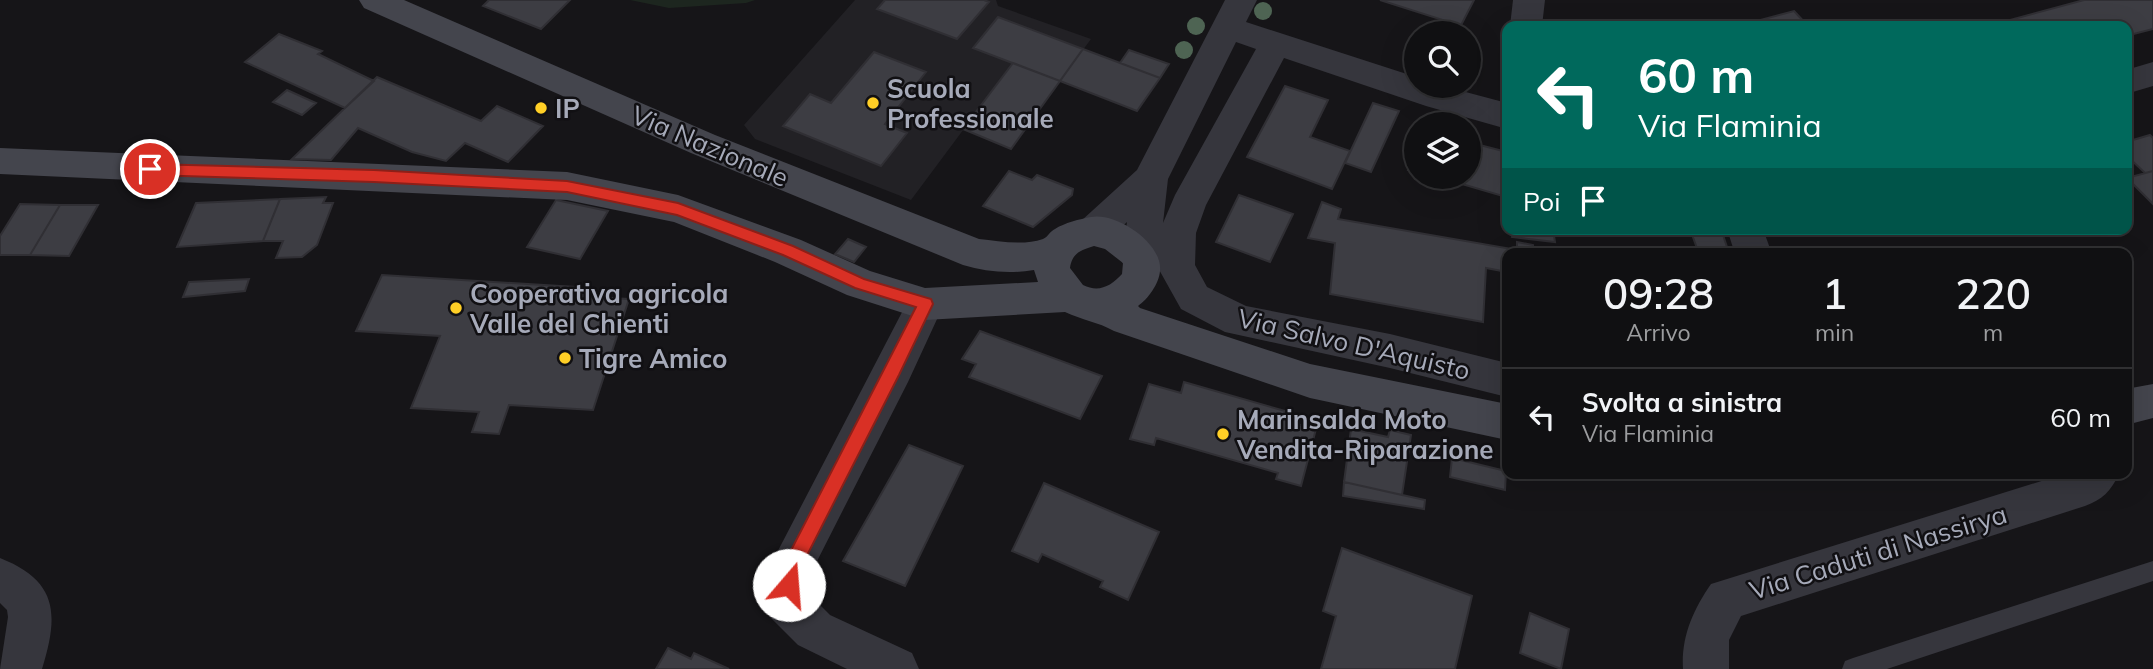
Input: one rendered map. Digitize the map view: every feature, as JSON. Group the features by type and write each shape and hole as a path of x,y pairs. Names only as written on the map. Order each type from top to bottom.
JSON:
{"main road":[{"name":"Via Nazionale","path":"375,0 703,144 976,254 1016,258 1068,279"},
{"path":"0,161 567,186 678,209 788,251 860,284 925,304 974,301 1068,279 1125,296 1140,271"},
{"path":"1068,279 1070,237 1094,231 1125,239 1135,250 1140,271 1153,295 1227,352"},
{"path":"1068,279 1128,320 1310,381 1502,421"},
{"path":"2132,406 2153,401"}],"street":[{"path":"1527,21 1529,0"},
{"path":"1140,271 1150,179 1235,14 1276,45 1502,115"},
{"name":"Via Salvo D'Aquisto","path":"1276,45 1256,76 1188,205 1178,233 1176,266 1194,298 1239,321 1390,351 1502,379"},
{"path":"2132,80 2153,74"},
{"path":"1094,231 1150,179"},
{"path":"896,669 814,629 786,602 791,568 894,370 925,304"},
{"name":"Via Caduti di Nassirya","path":"1706,669 1704,654 1709,624 1727,599 2085,487 2093,479"},
{"path":"0,579 11,583 25,596 31,614 30,637 19,669"}],"lane":[{"path":"1853,669 2153,571"}],"shaded area":[{"path":"630,0 755,0 746,3 669,8"},
{"name":"Scuola Professionale","path":"855,0 996,0 998,6 1091,39 1060,81 1013,63 911,200 755,139 744,125"}],"building":[{"path":"489,0 570,0 541,29 483,6"},
{"path":"885,0 989,2 957,39 877,9"},
{"path":"1380,0 1474,0 1463,21 1443,20"},
{"path":"2084,0 2153,0 2153,29 2132,34 2132,21 2006,21"},
{"path":"1794,11 1803,21 1757,21"},
{"path":"998,17 1083,49 1060,81 973,48"},
{"path":"279,34 322,51 318,54 374,81 345,108 245,62"},
{"path":"1083,49 1160,78 1137,111 1060,81"},
{"path":"1129,50 1169,64 1160,78 1120,63"},
{"path":"874,52 926,72 885,124 907,133 881,166 783,126 810,94 831,103"},
{"path":"1013,63 1060,81 1011,149 963,129"},
{"path":"377,77 481,121 497,106 543,126 508,162 465,143 446,161 412,152 358,128 331,160 292,159"},
{"path":"1285,86 1328,100 1310,137 1350,151 1332,189 1247,157"},
{"path":"287,90 316,103 302,115 273,102"},
{"path":"1373,103 1399,111 1371,172 1345,163"},
{"path":"2150,135 2153,138 2153,171 2145,173 2132,161 2132,140"},
{"path":"1481,145 1502,151 1502,196 1479,189 1481,189"},
{"path":"1009,171 1032,180 1037,175 1073,189 1072,195 1033,227 983,206"},
{"path":"2153,171 2153,204 2132,183 2132,177"},
{"path":"1239,195 1293,214 1270,262 1216,242"},
{"path":"326,197 323,203 333,203 317,245 302,257 276,258 283,241 263,241 280,199"},
{"path":"280,199 263,241 177,247 196,203"},
{"path":"556,200 608,211 580,259 527,247"},
{"path":"1322,202 1341,209 1338,219 1506,248 1502,248 1502,271 1486,268 1483,322 1330,294 1335,243 1308,238"},
{"path":"20,204 60,205 30,255 0,255 0,236"},
{"path":"60,205 98,205 69,256 30,255"},
{"path":"1554,235 1555,242 1512,237"},
{"path":"1692,235 1723,235 1727,248 1697,248"},
{"path":"848,239 866,247 854,262 835,254"},
{"path":"1517,242 1533,245 1533,248 1517,248"},
{"path":"382,275 575,287 574,289 592,290 590,297 629,299 593,410 509,405 499,434 472,432 479,412 411,408 440,336 356,331"},
{"path":"249,279 245,291 183,297 189,282"},
{"path":"980,331 1102,376 1080,419 969,377 976,364 962,359"},
{"name":"Marinsalda Moto Vendita-Riparazione","path":"1184,382 1292,413 1289,422 1316,429 1301,486 1276,479 1278,473 1156,438 1154,445 1130,439 1149,384 1181,393"},
{"path":"1351,429 1388,437 1390,430 1411,435 1402,495 1344,482"},
{"path":"909,445 963,466 905,586 843,561"},
{"path":"1452,458 1502,470 1502,479 1506,479 1505,490 1450,477"},
{"path":"1344,482 1425,500 1424,509 1343,496"},
{"path":"1044,483 1159,532 1128,600 1100,587 1103,581 1042,554 1038,562 1012,551"},
{"path":"1342,548 1472,596 1455,669 1321,669 1336,616 1323,611"},
{"path":"1530,613 1569,629 1561,669 1520,653"},
{"path":"668,648 691,659 694,653 729,669 656,669"}],"place":[{"name":"Scuola Professionale","path":"873,103"},
{"name":"IP","path":"541,108"},
{"name":"Cooperativa agricola Valle del Chienti","path":"456,308"},
{"name":"Tigre Amico","path":"565,358"},
{"name":"Marinsalda Moto Vendita-Riparazione","path":"1223,434"}],"route":[{"path":"150,169 374,176 567,186 678,209 788,251 860,284 925,304 894,370 791,568 789,585"}]}
